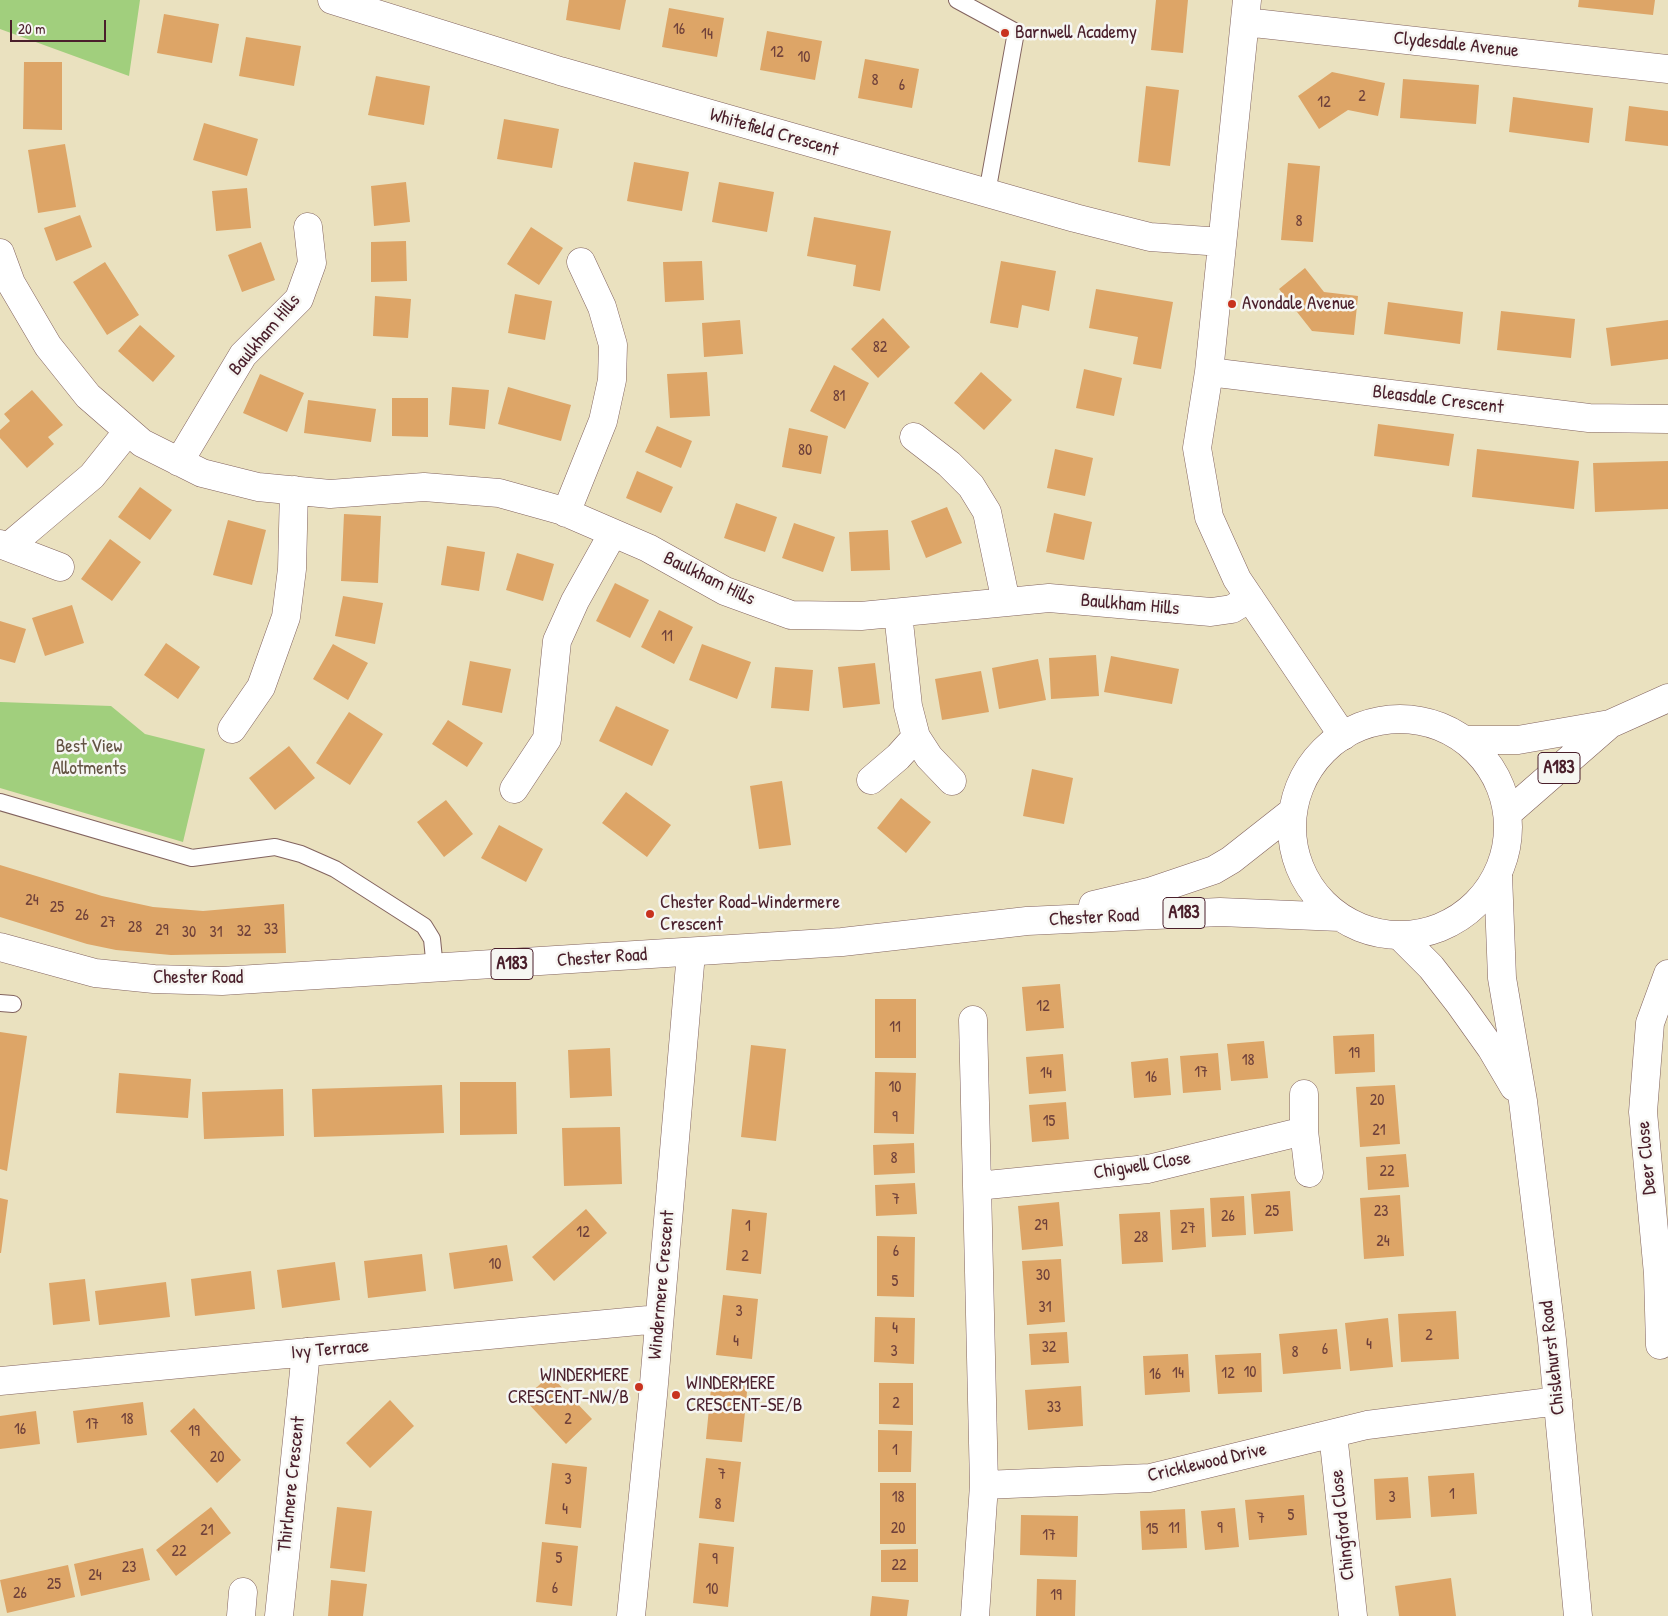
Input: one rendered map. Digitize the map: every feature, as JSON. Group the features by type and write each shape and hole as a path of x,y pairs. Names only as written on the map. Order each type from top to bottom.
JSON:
{"street":[{"name":"Whitefield Crescent","path":"332,0 560,72 987,193 1150,237 1222,242"},
{"name":"Clydesdale Avenue","path":"1246,11 1668,69"},
{"path":"1246,11 1208,372 1197,448 1209,517 1237,579 1343,736"},
{"name":"Baulkham Hills","path":"179,462 243,355 299,299 312,263 308,227"},
{"name":"Baulkham Hills","path":"0,253 10,283 48,346 88,396 142,443 179,462 211,475 258,487 330,494 424,487 499,493 566,512 648,548 725,591 791,615 861,616 1049,598 1211,612 1232,609 1250,598"},
{"path":"566,512 603,421 612,380 613,345 602,307 581,262"},
{"name":"Bleasdale Crescent","path":"1208,372 1589,418 1668,420"},
{"path":"4,546 92,476 128,431"},
{"path":"914,437 949,464 971,486 987,512 1006,602"},
{"path":"232,729 261,687 286,617 292,568 294,490"},
{"path":"514,789 547,739 557,640 575,601 613,533"},
{"path":"4,546 60,566"},
{"path":"898,612 908,706 916,736 929,758 952,781"},
{"name":"A183","path":"1466,740 1518,740 1610,724 1668,698"},
{"path":"1391,718 1426,720 1466,740 1495,774 1508,813 1506,851 1498,875 1481,900 1461,917 1426,932 1400,936 1363,929 1340,917 1313,892 1300,871 1291,834 1292,812 1303,776 1315,758 1343,736 1363,725 1391,718"},
{"name":"A183","path":"1508,813 1610,724"},
{"path":"871,780 898,757 916,736"},
{"name":"Chester Road","path":"1027,921 1152,891 1214,870 1231,860 1292,812"},
{"name":"Chislehurst Road","path":"1498,875 1502,978 1523,1101 1558,1401 1578,1616"},
{"name":"Chester Road","path":"0,948 95,973 154,979 222,980 435,969 842,942 1027,921 1220,912 1340,917"},
{"path":"1400,936 1431,967 1459,1003 1491,1048 1523,1101"},
{"name":"Windermere Crescent","path":"631,1616 691,953"},
{"name":"Deer Close","path":"1660,1346 1663,1274 1643,1112 1650,1023 1668,974"},
{"path":"973,1020 984,1484 975,1616"},
{"path":"1304,1094 1304,1131 1310,1173"},
{"name":"Chigwell Close","path":"977,1186 1148,1169 1304,1131"},
{"name":"Ivy Terrace","path":"0,1381 659,1319"},
{"name":"Thirlmere Crescent","path":"279,1616 306,1352"},
{"name":"Cricklewood Drive","path":"984,1484 1150,1478 1367,1425 1558,1401"},
{"name":"Chingford Close","path":"1333,1434 1353,1616"}],"lane":[{"path":"958,0 1016,32 987,193"},
{"path":"0,802 192,858 275,847 301,854 335,869 424,926 432,939 435,969"}],"green space":[{"path":"0,0 140,0 129,76 0,29"},
{"name":"Best View Allotments","path":"0,702 111,706 145,734 205,749 183,842 0,788"}],"building":[{"path":"569,0 626,0 620,30 566,20"},
{"path":"1156,0 1188,0 1183,53 1151,50"},
{"path":"1579,0 1655,0 1653,15 1578,7"},
{"path":"669,8 724,18 717,57 662,47"},
{"path":"164,14 219,24 212,63 157,53"},
{"path":"767,31 822,41 815,80 760,70"},
{"path":"246,37 301,46 294,86 239,76"},
{"path":"865,59 919,69 912,108 858,98"},
{"path":"24,62 62,62 62,130 23,129"},
{"path":"1332,72 1385,83 1378,116 1348,110 1319,129 1298,96"},
{"path":"376,76 430,86 424,125 368,115"},
{"path":"1403,79 1479,85 1476,124 1400,118"},
{"path":"1146,86 1179,90 1170,166 1138,162"},
{"path":"1513,97 1593,108 1589,143 1509,132"},
{"path":"1629,106 1668,111 1668,146 1625,141"},
{"path":"504,119 559,129 552,168 497,159"},
{"path":"204,123 258,139 247,176 193,160"},
{"path":"65,144 76,207 38,213 28,150"},
{"path":"634,162 689,172 682,211 627,201"},
{"path":"1288,163 1320,166 1313,242 1281,240"},
{"path":"406,182 410,222 374,226 371,186"},
{"path":"719,182 774,192 767,232 712,222"},
{"path":"247,188 251,228 216,231 212,191"},
{"path":"80,215 92,247 56,261 44,228"},
{"path":"814,217 891,231 880,291 853,286 856,265 807,256"},
{"path":"531,227 563,248 539,285 507,264"},
{"path":"406,241 407,281 371,282 371,242"},
{"path":"261,242 275,280 242,292 228,255"},
{"path":"702,261 704,300 665,302 663,262"},
{"path":"1001,261 1056,271 1049,311 1022,305 1018,328 990,323"},
{"path":"105,262 139,315 107,335 73,282"},
{"path":"1305,268 1324,292 1358,296 1354,335 1312,331 1279,289"},
{"path":"1096,289 1173,302 1161,369 1133,364 1138,337 1089,328"},
{"path":"515,294 552,301 545,340 508,333"},
{"path":"375,296 411,299 408,338 373,336"},
{"path":"1388,302 1463,312 1460,344 1384,334"},
{"path":"1501,311 1575,319 1571,358 1497,350"},
{"path":"883,318 910,347 878,378 851,349"},
{"path":"740,320 743,354 704,357 702,323"},
{"path":"1668,320 1668,359 1611,366 1606,328"},
{"path":"140,325 175,356 153,382 118,351"},
{"path":"834,365 869,383 845,429 810,411"},
{"path":"1084,369 1122,378 1114,416 1076,408"},
{"path":"707,372 710,416 670,418 667,374"},
{"path":"981,372 1012,400 984,430 954,403"},
{"path":"260,374 304,393 287,432 243,413"},
{"path":"452,387 489,390 485,429 449,425"},
{"path":"508,387 571,405 561,441 498,424"},
{"path":"32,390 63,425 48,437 54,444 27,468 0,438 0,430 10,421 4,414"},
{"path":"392,398 428,398 428,437 392,436"},
{"path":"308,400 376,409 371,442 304,433"},
{"path":"1378,424 1454,434 1449,466 1374,456"},
{"path":"657,426 692,441 681,468 645,452"},
{"path":"789,428 828,436 821,474 782,467"},
{"path":"1055,449 1093,458 1085,496 1047,488"},
{"path":"1477,449 1579,461 1574,509 1472,497"},
{"path":"1668,461 1668,509 1595,512 1593,463"},
{"path":"637,471 673,487 661,513 626,498"},
{"path":"140,487 172,510 150,540 118,517"},
{"path":"736,503 777,517 765,552 724,538"},
{"path":"947,507 962,543 926,558 911,521"},
{"path":"1054,513 1092,522 1084,560 1046,552"},
{"path":"344,514 381,516 378,583 341,581"},
{"path":"228,520 266,530 252,585 213,575"},
{"path":"794,523 835,537 823,572 782,558"},
{"path":"888,530 890,570 851,571 849,532"},
{"path":"110,539 141,562 112,601 81,579"},
{"path":"447,546 485,552 479,591 441,585"},
{"path":"517,553 554,564 543,601 506,590"},
{"path":"615,583 649,600 630,638 596,621"},
{"path":"343,596 383,603 375,644 335,636"},
{"path":"72,605 84,643 45,656 32,618"},
{"path":"659,610 693,627 674,664 641,647"},
{"path":"0,621 26,629 15,663 0,659"},
{"path":"166,643 200,667 178,699 144,675"},
{"path":"333,644 368,663 348,700 313,679"},
{"path":"702,644 751,662 737,699 689,680"},
{"path":"1096,655 1099,696 1051,699 1049,658"},
{"path":"1111,656 1179,669 1172,704 1104,692"},
{"path":"1038,659 1046,700 999,709 992,668"},
{"path":"470,661 511,669 502,713 462,705"},
{"path":"875,663 880,704 843,708 838,667"},
{"path":"775,667 813,670 809,711 771,708"},
{"path":"981,671 989,712 942,720 935,679"},
{"path":"616,706 669,730 652,766 599,741"},
{"path":"349,712 383,734 350,785 316,763"},
{"path":"448,720 483,743 467,767 432,744"},
{"path":"289,746 315,778 275,810 249,778"},
{"path":"1032,769 1073,778 1064,824 1023,816"},
{"path":"782,781 791,845 759,849 750,786"},
{"path":"626,792 671,825 647,857 602,823"},
{"path":"901,798 931,822 906,853 877,828"},
{"path":"446,800 473,834 444,857 417,822"},
{"path":"499,825 543,849 526,882 481,858"},
{"path":"0,865 102,896 153,907 203,911 284,904 286,953 171,955 116,950 87,944 0,917"},
{"path":"1060,984 1064,1028 1026,1031 1022,987"},
{"path":"875,999 916,999 916,1058 875,1058"},
{"path":"0,1032 27,1036 7,1171 0,1169"},
{"path":"1374,1034 1375,1072 1335,1074 1333,1036"},
{"path":"1264,1041 1268,1078 1231,1081 1227,1044"},
{"path":"751,1045 786,1049 776,1141 741,1137"},
{"path":"610,1048 612,1096 570,1098 568,1050"},
{"path":"1218,1053 1221,1090 1183,1093 1180,1056"},
{"path":"1063,1054 1066,1091 1029,1094 1026,1057"},
{"path":"1168,1058 1171,1095 1134,1098 1131,1062"},
{"path":"875,1072 916,1073 914,1134 874,1133"},
{"path":"119,1073 191,1079 188,1118 116,1113"},
{"path":"460,1082 516,1082 517,1134 460,1135"},
{"path":"442,1085 444,1133 314,1137 312,1089"},
{"path":"1395,1085 1400,1144 1360,1147 1356,1087"},
{"path":"283,1089 284,1136 204,1139 202,1092"},
{"path":"1066,1102 1069,1139 1032,1142 1029,1105"},
{"path":"620,1127 622,1184 564,1186 562,1128"},
{"path":"914,1143 915,1173 874,1175 873,1145"},
{"path":"1406,1154 1409,1187 1368,1190 1366,1157"},
{"path":"915,1183 917,1214 876,1216 875,1185"},
{"path":"1290,1191 1293,1231 1254,1234 1251,1194"},
{"path":"1400,1195 1404,1256 1364,1259 1360,1198"},
{"path":"1244,1196 1246,1235 1212,1237 1210,1198"},
{"path":"0,1198 8,1200 1,1253 0,1253"},
{"path":"1059,1202 1063,1246 1022,1250 1018,1206"},
{"path":"1204,1208 1206,1247 1172,1250 1170,1210"},
{"path":"586,1209 607,1233 554,1281 532,1257"},
{"path":"732,1209 767,1213 761,1274 726,1270"},
{"path":"1160,1212 1163,1262 1122,1264 1119,1214"},
{"path":"877,1236 915,1237 914,1297 877,1296"},
{"path":"507,1245 513,1281 454,1289 449,1253"},
{"path":"422,1254 426,1291 368,1298 364,1261"},
{"path":"1061,1259 1065,1322 1027,1325 1022,1261"},
{"path":"335,1262 340,1300 282,1308 277,1270"},
{"path":"251,1271 255,1309 195,1316 191,1279"},
{"path":"85,1279 90,1321 53,1325 49,1283"},
{"path":"166,1282 170,1317 99,1325 95,1291"},
{"path":"723,1295 758,1299 752,1359 716,1355"},
{"path":"1456,1311 1459,1359 1401,1362 1398,1314"},
{"path":"875,1317 915,1318 914,1364 874,1362"},
{"path":"1388,1318 1393,1367 1350,1371 1345,1323"},
{"path":"1337,1329 1341,1369 1283,1374 1279,1334"},
{"path":"1067,1332 1069,1363 1031,1365 1029,1334"},
{"path":"1261,1353 1262,1392 1218,1394 1215,1355"},
{"path":"1188,1354 1190,1392 1145,1395 1143,1356"},
{"path":"550,1375 592,1419 566,1444 524,1399"},
{"path":"712,1378 748,1382 742,1442 706,1439"},
{"path":"879,1383 913,1383 913,1425 879,1424"},
{"path":"1081,1386 1083,1426 1028,1430 1025,1390"},
{"path":"390,1400 414,1426 370,1468 346,1443"},
{"path":"143,1402 147,1435 77,1443 73,1411"},
{"path":"194,1408 241,1460 217,1483 170,1431"},
{"path":"36,1411 40,1444 0,1449 0,1416"},
{"path":"878,1430 912,1431 911,1472 878,1472"},
{"path":"706,1458 741,1462 734,1522 699,1518"},
{"path":"552,1463 587,1467 581,1528 545,1524"},
{"path":"1474,1473 1477,1514 1431,1517 1428,1476"},
{"path":"1408,1477 1411,1518 1376,1520 1374,1479"},
{"path":"880,1483 916,1483 916,1544 880,1544"},
{"path":"1304,1495 1307,1535 1249,1540 1245,1500"},
{"path":"211,1507 231,1533 176,1576 156,1550"},
{"path":"337,1507 372,1511 365,1572 330,1568"},
{"path":"1235,1508 1239,1547 1205,1550 1201,1511"},
{"path":"1185,1509 1187,1548 1142,1550 1140,1511"},
{"path":"1021,1515 1078,1516 1077,1557 1020,1555"},
{"path":"542,1542 578,1546 572,1606 536,1602"},
{"path":"699,1543 734,1547 728,1607 693,1603"},
{"path":"143,1548 150,1580 81,1596 74,1564"},
{"path":"918,1549 918,1582 881,1582 881,1550"},
{"path":"68,1565 75,1597 7,1613 0,1580"},
{"path":"1451,1578 1456,1616 1399,1616 1395,1586"},
{"path":"1037,1579 1076,1580 1075,1616 1036,1616"},
{"path":"331,1580 367,1584 363,1616 328,1616"},
{"path":"872,1596 909,1600 907,1616 870,1616"}],"place":[{"name":"Barnwell Academy","path":"1005,33"},
{"name":"Avondale Avenue","path":"1232,304"},
{"name":"Chester Road-Windermere Crescent","path":"650,914"},
{"name":"WINDERMERE CRESCENT-NW/B","path":"639,1387"},
{"name":"WINDERMERE CRESCENT-SE/B","path":"676,1395"}]}
